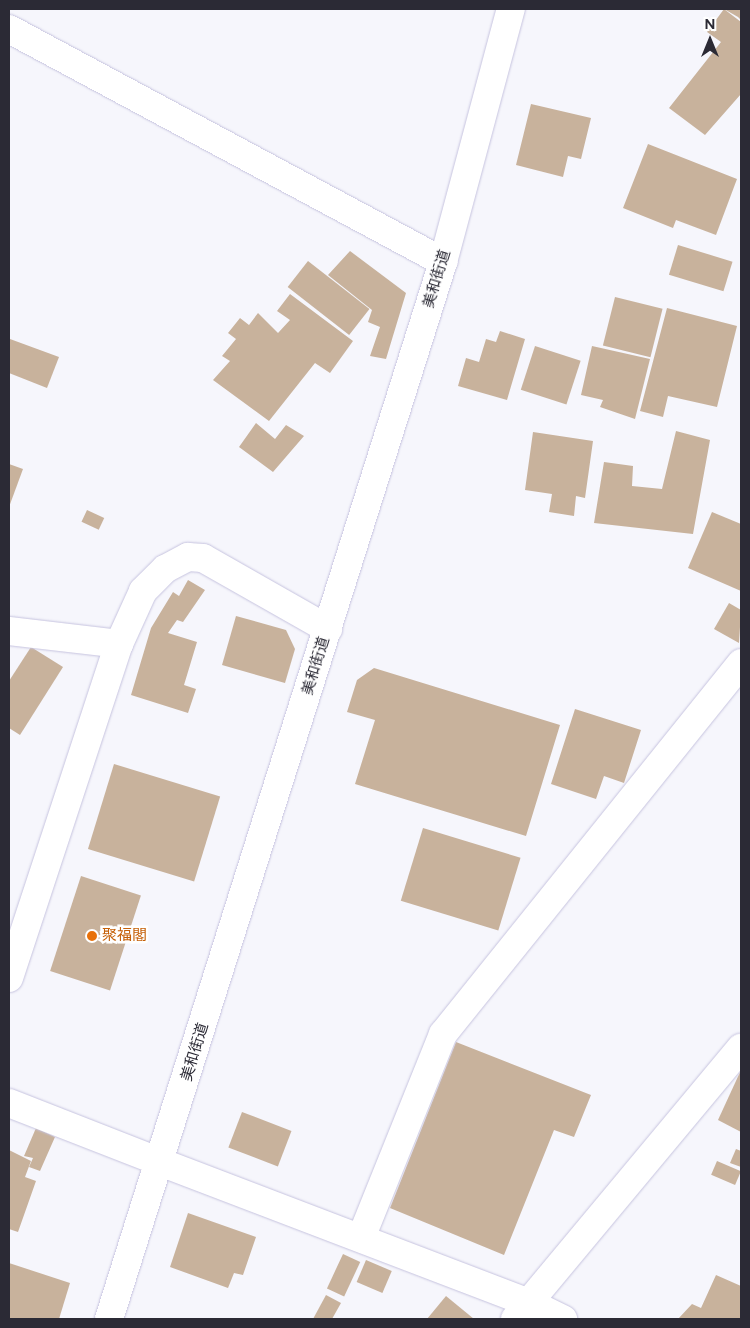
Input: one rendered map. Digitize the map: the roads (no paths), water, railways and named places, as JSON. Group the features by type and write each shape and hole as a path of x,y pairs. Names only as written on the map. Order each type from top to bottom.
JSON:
{"street":[{"name":"美和街道","path":"109,1319 443,262 511,9"},
{"path":"9,30 443,262"},
{"path":"9,978 119,644 143,591 165,569 188,557 203,558 328,629"},
{"path":"9,631 119,644"},
{"path":"361,1238 443,1034 741,662"},
{"path":"523,1311 741,1048"},
{"path":"9,1103 361,1238 523,1311 563,1319"}],"place":[{"name":"聚福閣","path":"92,936"}]}
